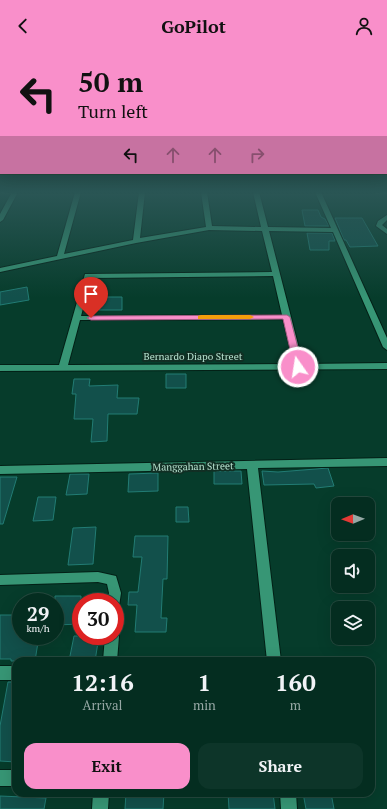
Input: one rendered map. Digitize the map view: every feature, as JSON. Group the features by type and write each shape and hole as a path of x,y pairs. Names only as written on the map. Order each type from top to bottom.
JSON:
{"street":[{"path":"60,257 68,227"},
{"path":"136,241 138,227"},
{"path":"0,270 136,241 209,228 335,230 387,347"},
{"path":"265,229 298,367"},
{"path":"63,368 88,276 276,274"},
{"path":"76,318 287,317"},
{"name":"Bernardo Diapo Street","path":"0,368 387,366"},
{"name":"Manggahan Street","path":"0,470 387,462"},
{"path":"252,464 274,657"},
{"path":"0,580 98,577 112,580 115,593"},
{"path":"110,657 111,645"},
{"path":"0,673 12,673"},
{"path":"0,778 12,778"},
{"path":"100,809 101,797"},
{"path":"288,797 289,809"}],"building":[{"path":"339,227 367,227 378,246 350,247 346,240 344,240"},
{"path":"307,233 332,233 335,241 329,241 329,250 310,250"},
{"path":"27,287 29,300 0,305 0,292"},
{"path":"105,297 122,297 122,310 99,310"},
{"path":"166,374 186,374 186,388 166,388"},
{"path":"74,379 90,379 89,386 118,385 117,398 139,398 137,414 108,414 107,441 91,442 93,419 74,419 76,394 72,394"},
{"path":"328,468 334,486 316,488 314,484 264,485 262,471 278,472"},
{"path":"214,471 241,471 242,484 214,484"},
{"path":"158,473 158,491 128,492 129,474"},
{"path":"70,474 89,474 87,494 66,495"},
{"path":"0,477 17,477 3,524 0,524"},
{"path":"38,497 56,497 53,520 33,521"},
{"path":"176,507 188,507 189,522 176,522"},
{"path":"96,527 93,564 68,565 73,528"},
{"path":"135,536 168,536 167,579 163,579 161,618 167,618 166,632 135,632 137,605 128,605 129,592 138,592 142,557 133,557"},
{"path":"64,596 72,596 72,624 64,625"},
{"path":"0,615 12,615 12,645 38,645 36,657 12,657 12,661 11,659 0,659"},
{"path":"72,645 98,645 96,657 70,657"},
{"path":"8,682 12,682 12,762 0,761 0,726"},
{"path":"0,796 46,798 44,809 0,809"},
{"path":"126,797 164,797 163,809 125,809"},
{"path":"228,797 274,797 275,809 229,809"},
{"path":"304,797 332,797 334,809 306,809"}],"slow traffic":[{"path":"201,317 250,317"}],"route":[{"path":"91,318 287,317 298,367"}]}
